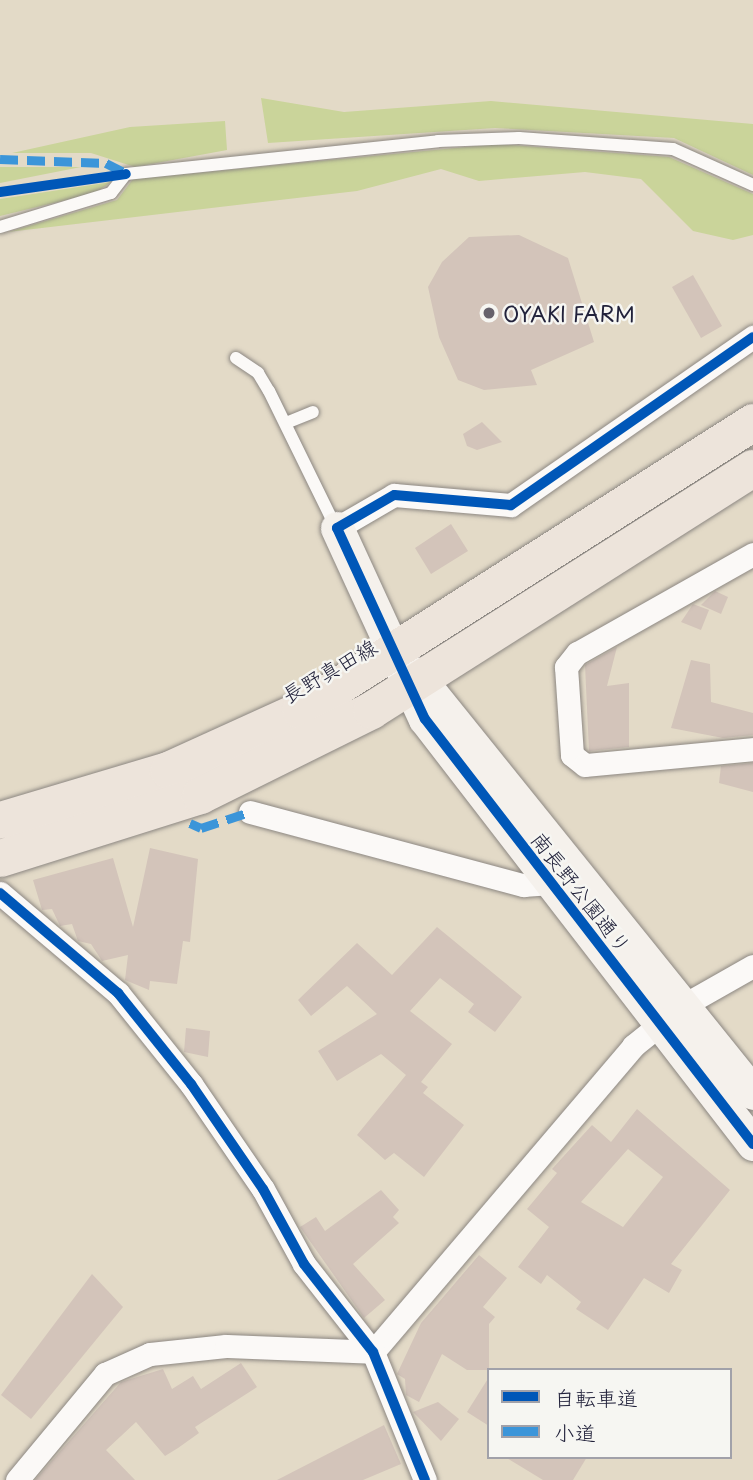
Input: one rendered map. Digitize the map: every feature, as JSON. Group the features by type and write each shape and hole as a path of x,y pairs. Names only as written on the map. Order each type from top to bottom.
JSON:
{"main road":[{"name":"長野真田線","path":"0,820 168,771 300,710 395,654 753,422"},
{"path":"0,858 200,795 414,684 753,468"}],"street":[{"path":"395,654 337,528 394,495 512,505 753,337"},
{"path":"753,554 578,653 566,667 572,755 585,765 753,749"},
{"name":"南長野公園通り","path":"395,654 551,883 671,1014 753,1093"},
{"name":"南長野公園通り","path":"414,684 671,1014 753,1144"},
{"path":"250,812 523,885 551,883"},
{"path":"0,893 117,993 191,1084 263,1189 304,1264 373,1352 425,1480"},
{"path":"373,1352 671,1014 753,966"},
{"path":"17,1480 105,1374 150,1354 226,1346 373,1352"}],"lane":[{"path":"0,227 111,193 126,173 438,141 519,138 673,149 753,185"},
{"path":"236,358 258,373 286,423 337,528"},
{"path":"286,423 313,412"}],"green space":[{"path":"261,98 344,112 491,101 753,124 753,175 674,138 495,128 268,143"},
{"path":"225,121 227,150 135,167 91,153 12,153 130,127"},
{"path":"497,144 669,157 753,194 753,235 733,240 693,231 641,179 585,172 479,181 441,169 357,191 8,232 117,200 133,179"},
{"path":"0,167 81,167 0,183"},
{"path":"111,182 95,193 0,216 0,199"}],"building":[{"path":"519,235 568,258 594,342 531,370 537,385 484,390 458,380 439,337 428,287 442,262 469,237"},
{"path":"693,275 722,326 701,338 672,287"},
{"path":"482,422 502,442 477,450 467,446 463,434"},
{"path":"451,524 468,551 431,574 415,548"},
{"path":"715,591 728,597 721,614 701,605"},
{"path":"693,604 709,610 701,630 681,622"},
{"path":"617,647 607,686 629,683 629,747 589,751 585,665"},
{"path":"691,660 710,664 711,702 753,713 753,735 723,738 671,728"},
{"path":"753,763 753,792 719,783 721,766"},
{"path":"150,848 198,859 190,942 183,941 177,984 150,981 149,990 125,980 128,955 102,961 91,944 78,941 72,924 60,926 52,909 42,910 33,880 113,858 133,927"},
{"path":"437,927 522,997 495,1032 468,1012 474,1004 440,978 410,1011 452,1044 421,1082 428,1087 423,1093 464,1125 424,1177 394,1153 385,1160 357,1135 406,1075 381,1054 337,1081 318,1051 377,1014 347,986 311,1016 298,1000 357,943 392,975"},
{"path":"186,1028 210,1031 208,1057 184,1052"},
{"path":"637,1109 730,1190 671,1264 682,1270 669,1293 644,1278 608,1330 576,1309 581,1302 547,1275 541,1284 518,1267 549,1227 527,1209 557,1173 552,1169 592,1125 611,1142","holes":["628,1149 663,1177 623,1227 581,1202"]},
{"path":"381,1190 399,1210 393,1217 399,1223 353,1264 385,1300 364,1318 300,1227 316,1217 325,1231"},
{"path":"479,1255 507,1278 483,1307 495,1317 489,1324 489,1368 467,1370 442,1354 419,1402 406,1395 405,1379 397,1374 421,1323"},
{"path":"92,1274 123,1307 31,1419 1,1395"},
{"path":"241,1363 257,1387 195,1427 199,1433 178,1448 165,1456 136,1422 106,1450 135,1480 35,1480 121,1382 163,1369 172,1389 193,1376 201,1389"},
{"path":"487,1380 487,1425 467,1412"},
{"path":"438,1402 459,1419 441,1441 413,1412"},
{"path":"384,1425 401,1464 363,1480 277,1480"},
{"path":"508,1459 586,1459 573,1480 543,1480"}],"marked path":[{"path":"0,159 106,163 124,172"},
{"path":"190,823 201,828 250,812"}],"cycle path":[{"path":"0,192 126,174"},
{"path":"753,337 511,505 394,495 337,528 425,719 753,1144"},
{"path":"0,893 118,993 191,1084 263,1189 304,1264 373,1352 425,1480"}],"place":[{"name":"OYAKI FARM","path":"489,313"}]}
